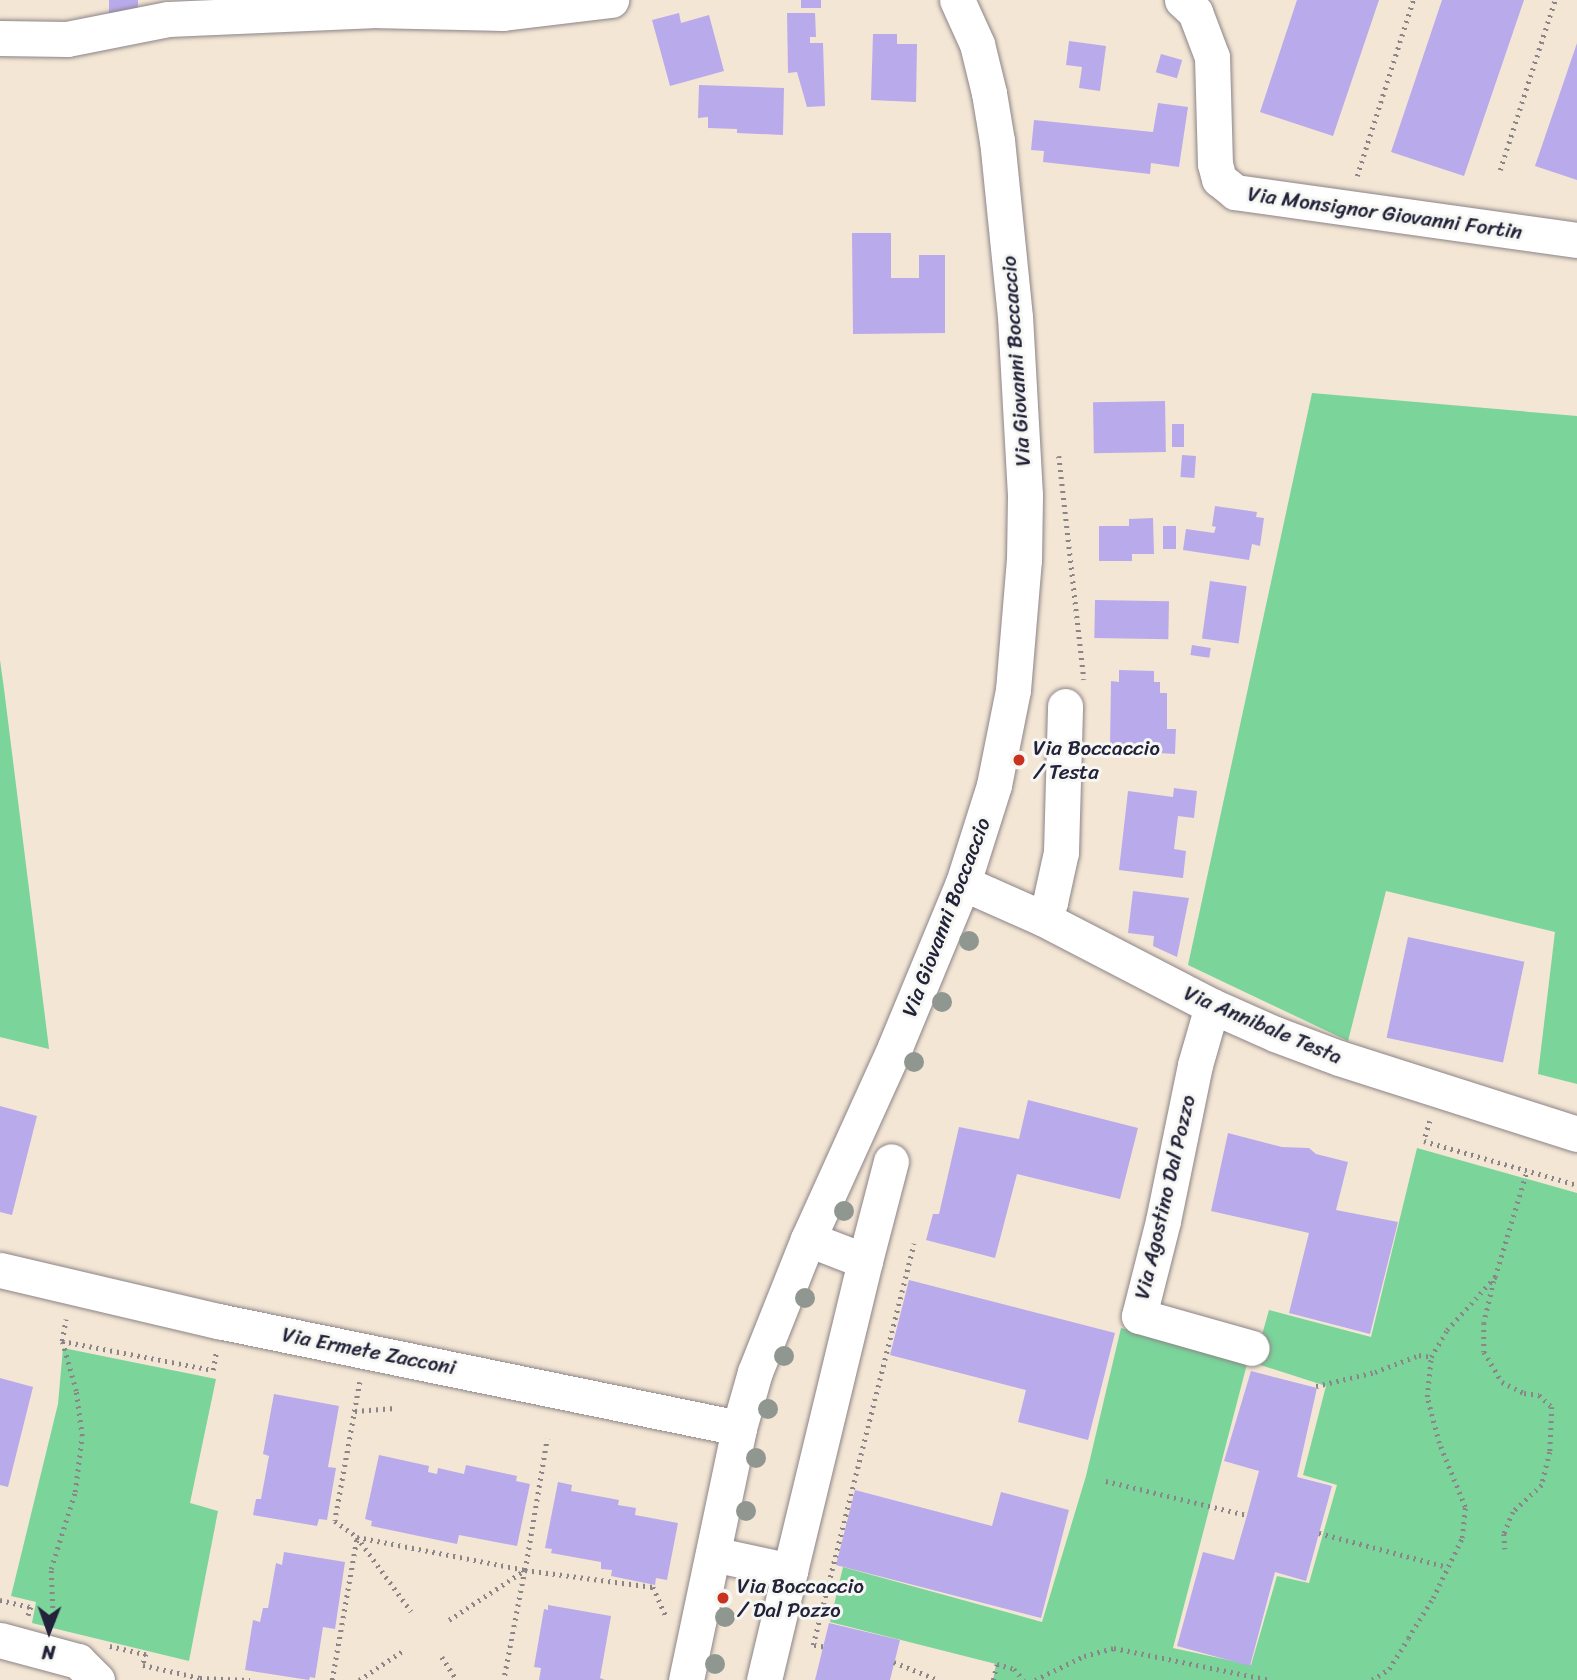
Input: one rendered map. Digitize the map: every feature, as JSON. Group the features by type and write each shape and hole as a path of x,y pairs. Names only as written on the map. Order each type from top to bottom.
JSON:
{"street":[{"path":"0,38 67,39 168,19 371,10 503,13 611,0"},
{"name":"Via Giovanni Boccaccio","path":"686,1680 739,1428 755,1371 808,1239 895,1047 963,883 986,814 1013,690 1023,573 1025,495 1015,317 997,141 979,53 957,0"},
{"name":"Via Monsignor Giovanni Fortin","path":"1182,0 1195,12 1212,57 1215,164 1219,180 1235,192 1577,240"},
{"path":"1042,918 1050,902 1061,852 1065,706"},
{"name":"Via Annibale Testa","path":"963,883 1042,918 1212,1006 1339,1058 1577,1133"},
{"name":"Via Agostino Dal Pozzo","path":"1212,1006 1195,1065 1171,1224 1139,1316 1252,1348"},
{"path":"764,1680 891,1161"},
{"path":"808,1239 865,1261"},
{"name":"Via Ermete Zacconi","path":"0,1270 223,1321 739,1428"},
{"path":"713,1554 790,1571"},
{"path":"13,1633 78,1661 100,1667"}],"path":[{"path":"1362,156 1413,0"},
{"path":"1500,170 1555,0"},
{"path":"1057,442 1083,666"},
{"path":"1424,1141 1577,1185"},
{"path":"1505,1549 1504,1534 1513,1512 1542,1485 1550,1452 1552,1407 1539,1395 1524,1393 1502,1382 1484,1352 1483,1323 1527,1170"},
{"path":"823,1647 813,1645 915,1244"},
{"path":"1372,1680 1389,1668 1433,1598 1462,1538 1465,1507 1439,1443 1427,1397 1431,1357 1447,1330 1495,1277"},
{"path":"55,1629 51,1616 51,1569 75,1492 82,1436 76,1391 62,1341 213,1370 223,1321"},
{"path":"1316,1385 1376,1372 1419,1355 1431,1357"},
{"path":"358,1392 335,1521 357,1537 411,1611"},
{"path":"355,1411 395,1408"},
{"path":"504,1680 547,1439"},
{"path":"1105,1481 1247,1516"},
{"path":"1319,1534 1448,1567"},
{"path":"357,1537 525,1570 653,1587 670,1627"},
{"path":"332,1680 357,1537"},
{"path":"449,1620 525,1570"},
{"path":"0,1600 31,1607 13,1633"},
{"path":"1035,1680 1084,1656 1114,1647 1270,1680"},
{"path":"359,1680 404,1650"},
{"path":"100,1667 146,1654 143,1665 200,1678 250,1680"},
{"path":"442,1657 457,1680"},
{"path":"894,1662 938,1680"},
{"path":"993,1680 997,1664 1014,1669 1024,1680"}],"green space":[{"path":"1312,393 1577,416 1577,1084 1538,1074 1555,932 1386,891 1348,1041 1188,965"},
{"path":"0,660 4,689 49,1049 0,1037"},
{"path":"1417,1148 1577,1193 1577,1680 993,1680 996,1664 830,1622 843,1567 1042,1622 1086,1476 1121,1328 1247,1364 1173,1648 1251,1665 1277,1576 1309,1583 1337,1485 1303,1475 1326,1386 1254,1363 1269,1310 1371,1337"},
{"path":"63,1348 216,1379 190,1503 218,1511 189,1661 32,1623 36,1602 11,1596 58,1404"}],"building":[{"path":"109,0 138,0 138,14 109,14"},
{"path":"801,0 821,0 821,8 801,8"},
{"path":"1297,0 1379,0 1333,136 1260,112"},
{"path":"1442,0 1524,0 1464,176 1391,152"},
{"path":"679,13 681,23 709,15 724,71 670,86 652,20"},
{"path":"787,13 815,13 816,37 810,37 810,43 823,43 825,106 807,107 797,72 788,73"},
{"path":"873,34 897,34 897,44 917,44 916,102 871,100"},
{"path":"1069,41 1106,46 1100,91 1079,88 1082,67 1066,65"},
{"path":"1577,43 1577,180 1535,166"},
{"path":"1161,54 1182,60 1177,78 1156,72"},
{"path":"699,85 784,88 783,135 737,133 737,129 708,128 708,117 698,118"},
{"path":"1158,103 1188,107 1179,167 1151,163 1150,174 1043,162 1044,151 1031,150 1034,120 1153,132"},
{"path":"852,233 891,233 891,278 919,278 919,255 945,255 945,333 853,334"},
{"path":"1165,401 1166,452 1094,453 1093,402"},
{"path":"1172,424 1184,424 1184,447 1172,447"},
{"path":"1182,455 1196,456 1194,478 1180,477"},
{"path":"1215,506 1257,512 1256,517 1264,518 1260,546 1252,544 1249,560 1183,550 1186,529 1214,533 1216,527 1212,526"},
{"path":"1153,518 1154,554 1132,554 1132,561 1099,561 1099,526 1129,526 1129,519"},
{"path":"1163,526 1176,526 1176,549 1163,549"},
{"path":"1210,581 1247,586 1239,644 1202,638"},
{"path":"1095,600 1169,601 1168,639 1094,638"},
{"path":"1192,645 1211,648 1209,658 1190,655"},
{"path":"1119,670 1154,671 1154,682 1160,682 1160,693 1167,693 1167,729 1176,729 1175,754 1159,753 1159,747 1110,746 1111,681 1119,682"},
{"path":"1174,788 1197,791 1194,818 1178,816 1174,849 1186,851 1183,878 1119,870 1128,791 1173,797"},
{"path":"1133,891 1189,898 1177,957 1153,946 1154,936 1128,933"},
{"path":"1408,937 1524,962 1503,1062 1387,1038"},
{"path":"1028,1100 1138,1128 1120,1199 1017,1174 995,1258 926,1240 933,1214 939,1214 959,1127 1019,1139"},
{"path":"0,1106 37,1116 12,1215 0,1212"},
{"path":"1228,1133 1282,1147 1309,1148 1316,1154 1348,1162 1336,1210 1398,1222 1370,1334 1289,1313 1309,1233 1211,1211"},
{"path":"909,1280 1115,1333 1088,1440 1018,1422 1026,1390 890,1355"},
{"path":"1251,1371 1317,1388 1297,1477 1332,1486 1306,1581 1275,1572 1250,1666 1177,1646 1203,1552 1234,1560 1259,1471 1224,1461"},
{"path":"0,1378 33,1387 8,1487 0,1485"},
{"path":"274,1394 339,1406 328,1467 336,1468 327,1520 319,1519 317,1526 253,1515 256,1499 261,1499 269,1456 263,1454"},
{"path":"379,1455 429,1466 428,1472 437,1474 438,1468 464,1474 466,1465 517,1476 516,1481 530,1484 517,1546 459,1535 457,1544 371,1526 372,1521 365,1519"},
{"path":"558,1482 572,1485 571,1491 619,1500 618,1505 636,1508 635,1515 678,1523 667,1580 656,1578 655,1585 611,1576 612,1570 601,1569 601,1562 551,1553 552,1549 545,1548"},
{"path":"855,1490 992,1526 1001,1492 1069,1510 1041,1618 836,1565"},
{"path":"284,1552 345,1562 335,1629 323,1627 315,1678 310,1677 309,1680 245,1670 253,1620 260,1622 263,1608 268,1608 276,1563 282,1565"},
{"path":"548,1605 611,1616 600,1678 605,1680 539,1680 541,1668 534,1667 544,1609 548,1610"},
{"path":"829,1623 900,1640 890,1680 815,1680"}],"place":[{"name":"Via Boccaccio / Testa","path":"1019,760"},
{"name":"Via Boccaccio / Dal Pozzo","path":"723,1598"}]}
